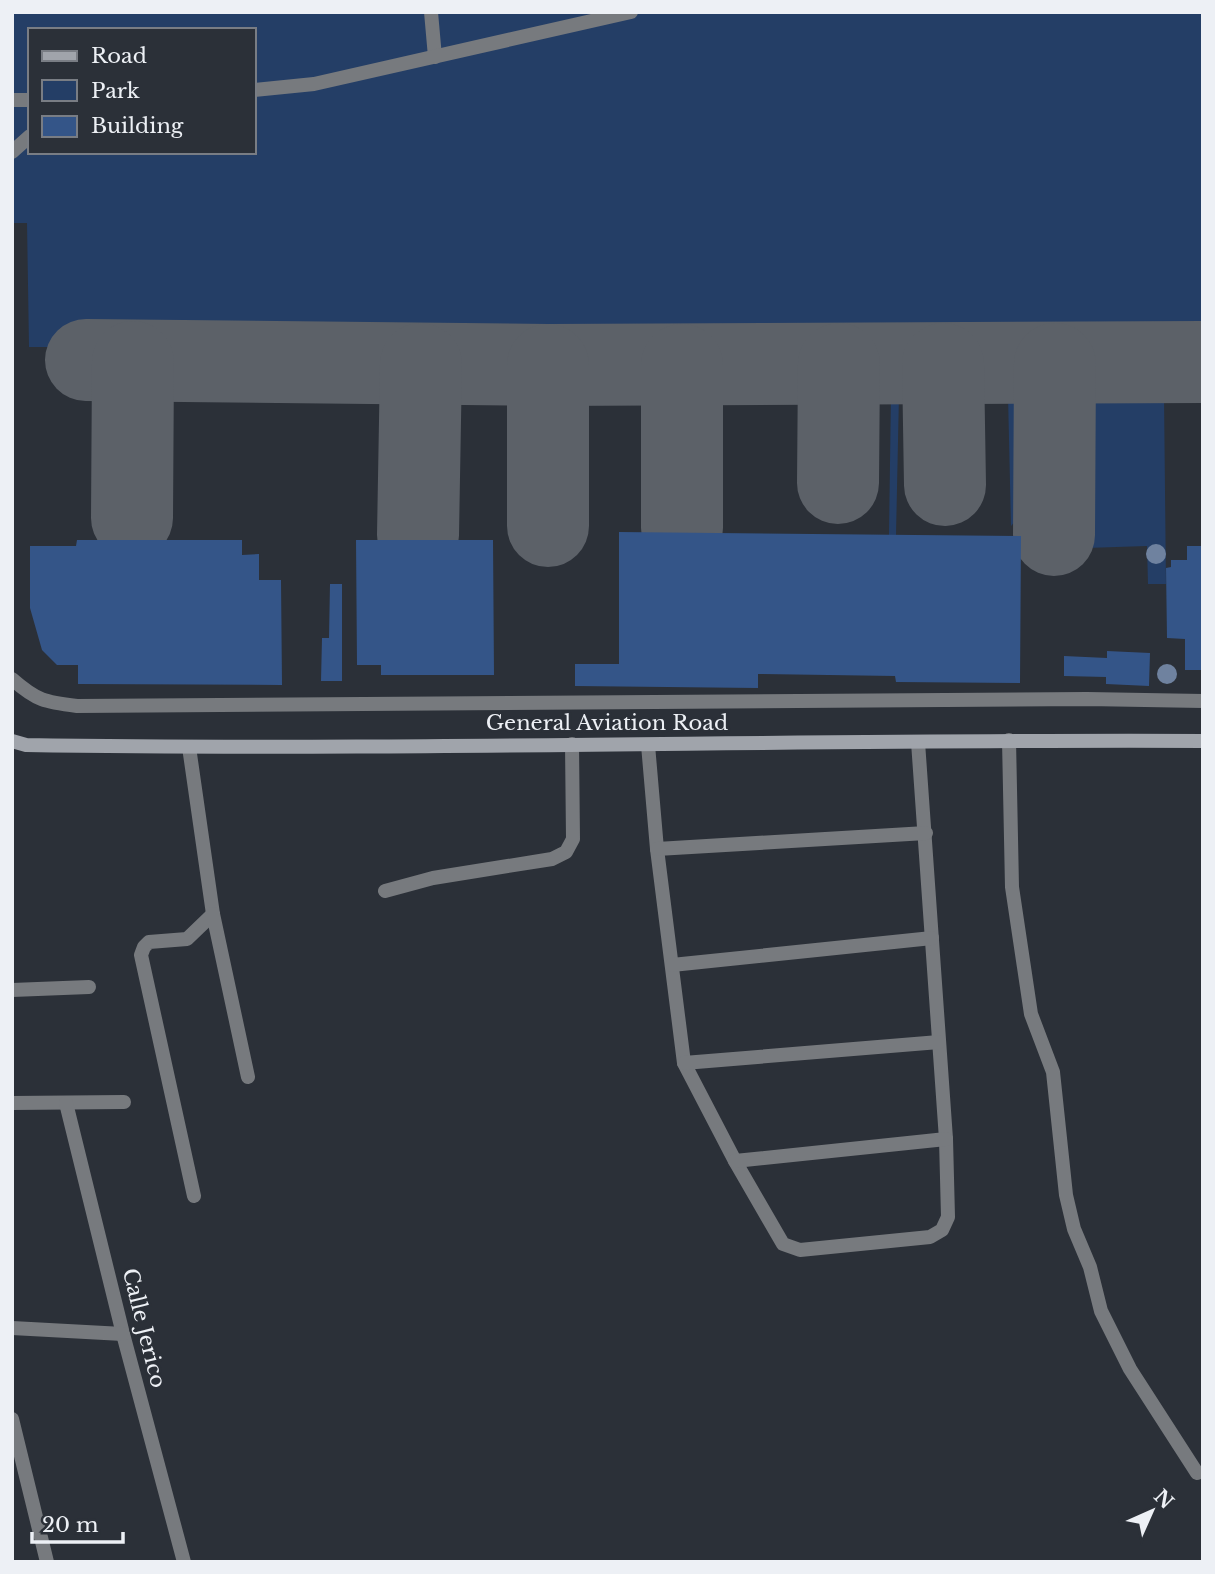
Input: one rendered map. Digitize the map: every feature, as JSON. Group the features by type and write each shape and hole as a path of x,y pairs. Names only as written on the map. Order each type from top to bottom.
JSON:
{"main road":[{"name":"General Aviation Road","path":"12,741 26,745 189,747 1009,740 1203,741"}],"street":[{"path":"431,12 435,57"},
{"path":"256,90 314,84 631,12"},
{"path":"12,152 28,138"},
{"path":"12,679 31,695 51,702 77,706 1073,699 1203,701"},
{"path":"1009,740 1012,887 1031,1014 1053,1072 1066,1195 1074,1229 1090,1267 1101,1311 1129,1369 1197,1474"},
{"path":"648,745 657,849 684,1063 735,1161 783,1244 800,1250 930,1237 942,1230 948,1217 946,1139 918,741"},
{"path":"385,891 433,878 552,859 566,852 573,839 572,744"},
{"path":"189,747 213,914 248,1077"},
{"path":"657,849 926,832"},
{"path":"194,1196 141,956 149,942 187,939 213,914"},
{"path":"672,965 932,938"},
{"path":"12,990 89,987"},
{"path":"684,1063 939,1042"},
{"path":"12,1103 124,1102"},
{"name":"Calle Jerico","path":"66,1103 123,1334 184,1562"},
{"path":"735,1161 946,1139"},
{"path":"12,1328 123,1334"},
{"path":"12,1419 17,1459 47,1562"}],"green space":[{"path":"12,12 1203,12 1203,347 29,347 27,223 12,223"},
{"path":"891,394 899,394 896,535 889,535"},
{"path":"1041,394 1042,491 1011,526 1008,395"},
{"path":"1064,395 1164,395 1166,584 1148,584 1147,546 1086,548 1086,542 1065,542"}],"building":[{"path":"619,532 1021,536 1020,683 896,682 895,676 758,674 758,688 575,686 575,664 619,664"},
{"path":"77,540 242,540 242,555 259,554 259,580 281,580 282,685 78,684 78,665 57,665 42,650 30,608 30,546 76,546"},
{"path":"356,540 493,540 494,675 381,675 381,665 357,665"},
{"path":"1187,546 1203,546 1203,670 1185,670 1185,639 1167,638 1166,568 1171,567 1171,560 1187,560"},
{"path":"330,584 342,584 342,681 321,681 322,638 329,638"},
{"path":"1107,651 1150,653 1149,686 1106,684 1106,677 1064,676 1064,656 1107,658"}],"taxiway":[{"path":"86,360 548,365 1203,362"},
{"path":"132,518 133,362"},
{"path":"418,535 421,364"},
{"path":"838,483 839,364"},
{"path":"943,364 945,485"},
{"path":"1054,535 1055,364"},
{"path":"548,365 548,526"},
{"path":"682,365 682,528"}]}
